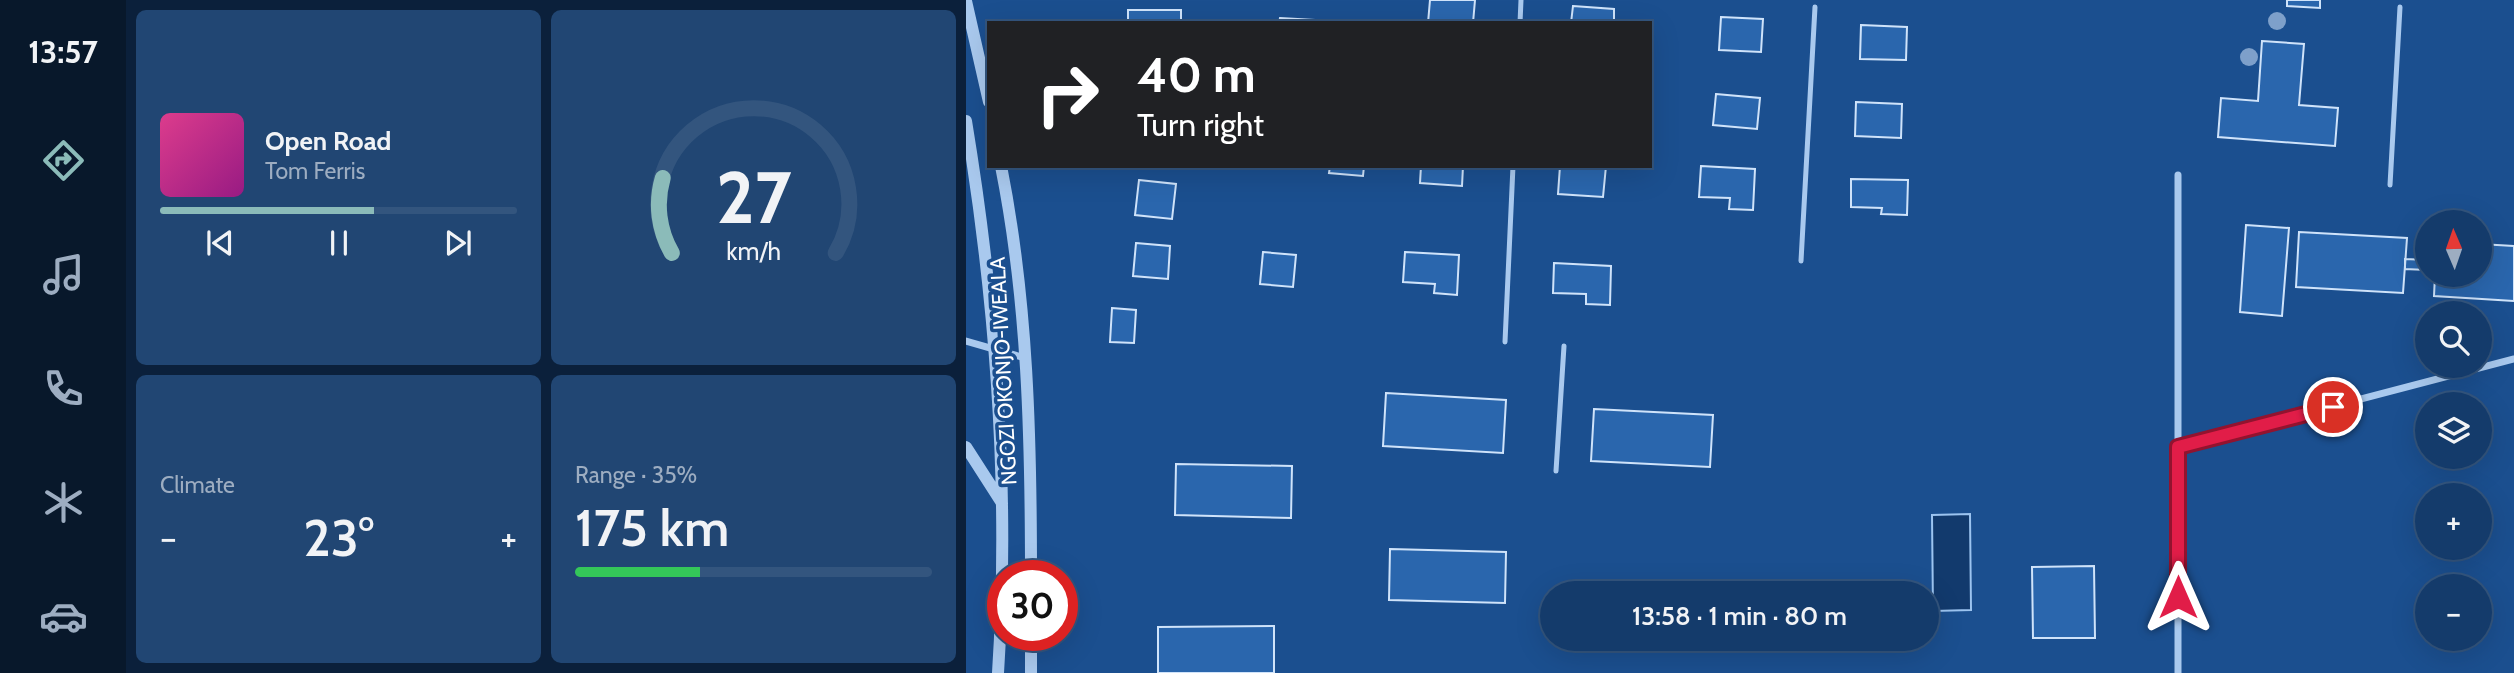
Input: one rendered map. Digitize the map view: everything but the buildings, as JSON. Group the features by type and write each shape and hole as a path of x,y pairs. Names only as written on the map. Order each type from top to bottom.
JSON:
{"street":[{"path":"966,1 987,93"},
{"name":"NGOZI OKONJO-IWEALA","path":"966,121 970,177 994,350 1002,503 998,673"},
{"name":"NGOZI OKONJO-IWEALA","path":"1001,168 1014,230 1025,358 1031,560"},
{"path":"2178,175 2178,673"},
{"path":"966,341 1025,358"},
{"path":"2178,447 2514,359"},
{"path":"966,447 1002,503"},
{"path":"1031,651 1031,673"}],"lane":[{"path":"1520,21 1521,0"},
{"path":"2390,185 2400,6"},
{"path":"1801,261 1815,7"},
{"path":"1505,342 1513,168"},
{"path":"1556,471 1564,346"}],"water":[{"path":"1970,514 1971,610 1939,611 1939,581 1933,581 1932,515"}],"route":[{"path":"2178,597 2178,447 2333,407"}]}
